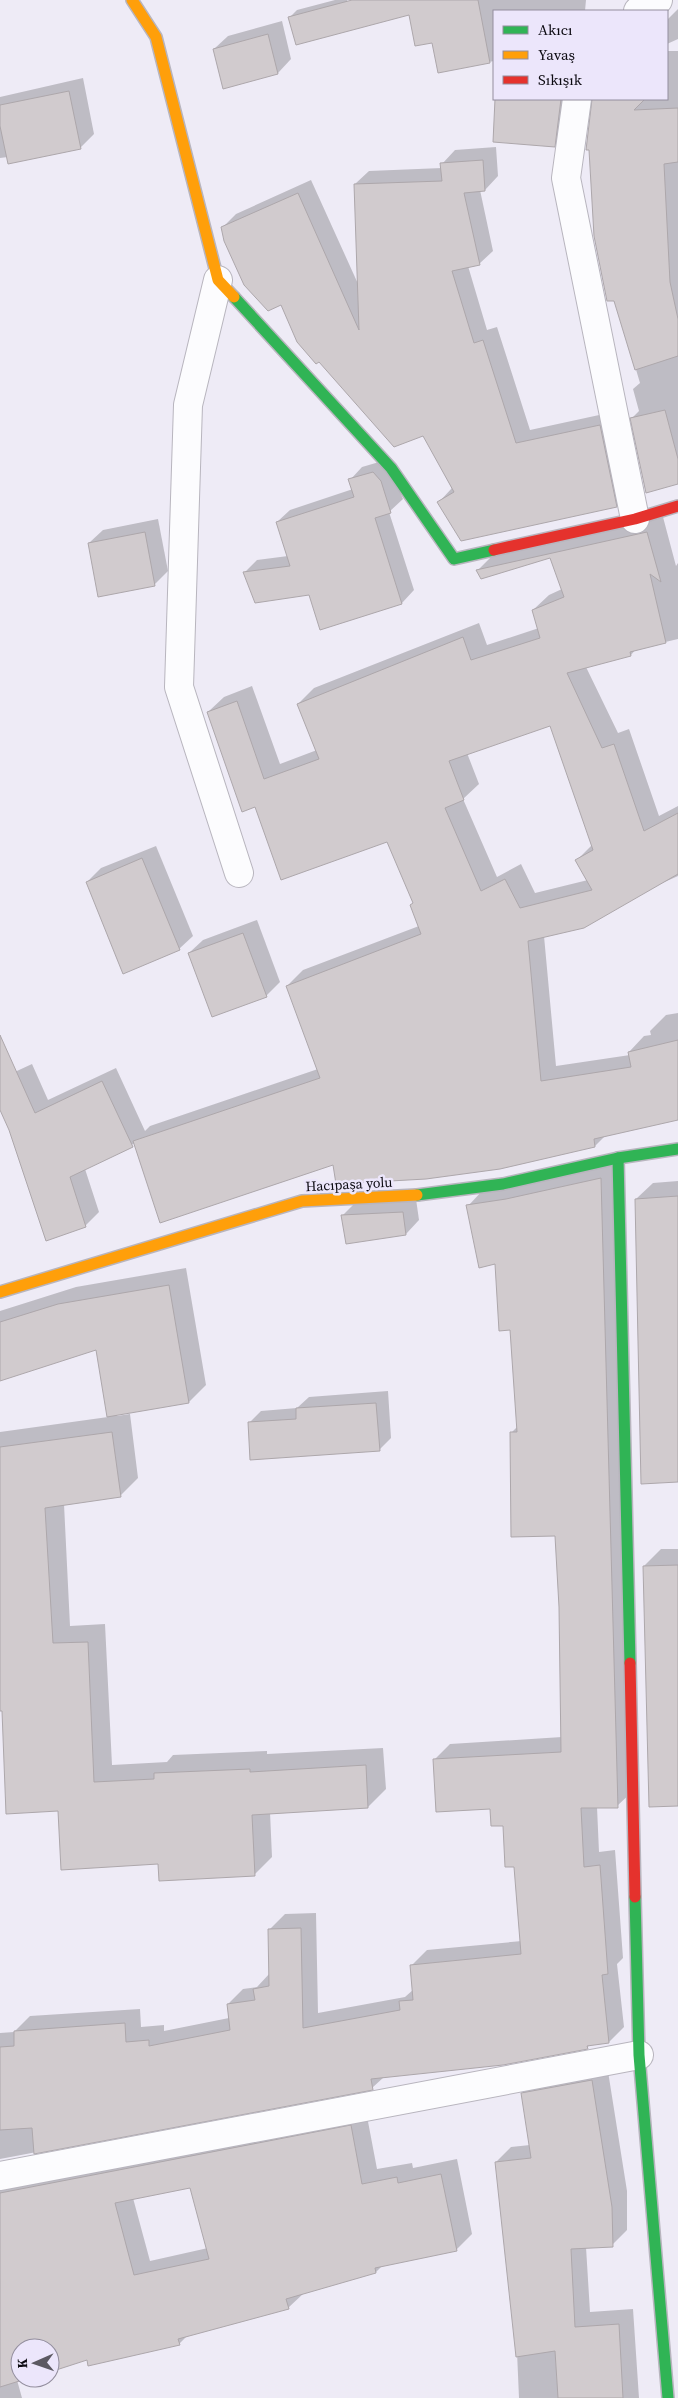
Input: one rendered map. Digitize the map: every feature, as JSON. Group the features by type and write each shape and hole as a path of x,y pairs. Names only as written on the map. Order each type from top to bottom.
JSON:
{"street":[{"path":"132,0 156,37 218,280 188,405 179,687 239,873"},
{"path":"640,10 658,0"},
{"path":"577,100 566,178 635,519"},
{"path":"218,280 391,468 454,559 635,519 678,506"},
{"name":"Hacıpaşa yolu","path":"0,1292 302,1201 427,1195 503,1184 618,1158 678,1149"},
{"path":"618,1158 639,2054 668,2398"},
{"path":"0,2176 639,2054"}],"building":[{"path":"352,0 478,0 490,63 438,73 432,43 415,46 409,15 296,45 288,17"},
{"path":"268,34 278,74 223,89 213,49"},
{"path":"69,91 81,149 8,164 0,126 0,105"},
{"path":"495,100 561,100 555,147 493,142"},
{"path":"592,100 644,100 634,110 678,108 678,162 664,164 670,282 678,319 678,356 635,370 614,301 607,301 594,236 589,150 586,150"},
{"path":"483,160 485,191 464,193 480,265 452,271 474,343 483,340 516,443 600,425 617,507 461,541 437,502 454,492 423,436 394,447 319,362 316,364 297,342 281,305 268,311 244,285 224,241 221,227 298,193 359,330 354,184 442,181 440,163"},
{"path":"665,410 678,459 678,484 646,493 630,418"},
{"path":"373,472 381,481 391,513 375,518 402,604 320,630 309,595 255,603 243,572 290,566 276,522 354,497 348,479"},
{"path":"145,532 155,586 98,597 88,543"},
{"path":"647,532 661,582 650,574 666,643 630,652 631,656 567,673 602,748 614,744 644,831 678,813 678,874 584,928 528,941 541,1081 631,1067 628,1052 678,1040 678,1120 594,1139 595,1147 500,1169 426,1179 336,1184 333,1165 160,1223 133,1141 320,1078 286,986 421,934 410,905 413,903 387,842 281,880 255,807 242,812 207,712 237,701 264,779 319,759 297,704 463,637 471,660 540,638 532,610 564,597 550,558 481,579 476,570","holes":["550,726 593,850 575,860 592,890 520,908 505,879 481,891 445,808 464,800 449,761"]},
{"path":"142,858 180,950 123,974 86,882"},
{"path":"243,933 267,997 212,1017 188,953"},
{"path":"0,1035 35,1113 102,1081 133,1147 70,1177 86,1227 46,1241 9,1130 0,1110"},
{"path":"601,1178 618,1808 581,1808 584,1867 600,1865 608,1974 602,1975 609,2043 587,2046 588,2049 503,2065 371,2079 373,2090 34,2154 32,2128 0,2130 0,2047 14,2046 14,2031 125,2023 126,2042 149,2040 149,2046 230,2030 227,2004 255,2000 253,1989 269,1986 268,1929 301,1928 303,2028 400,2010 399,2001 413,2000 410,1965 521,1954 514,1867 505,1867 503,1826 491,1826 490,1809 436,1812 433,1759 561,1752 559,1607 555,1536 511,1537 510,1432 517,1432 510,1330 499,1331 495,1264 479,1268 466,1205 506,1199"},
{"path":"678,1196 678,1482 641,1484 635,1199"},
{"path":"403,1212 406,1235 346,1244 341,1215"},
{"path":"169,1285 189,1403 107,1417 96,1350 0,1381 0,1322 58,1304"},
{"path":"376,1403 380,1451 250,1460 248,1422 296,1419 296,1408"},
{"path":"112,1432 121,1497 45,1508 53,1643 88,1642 94,1782 154,1779 154,1773 250,1769 250,1772 366,1765 368,1808 252,1815 255,1876 159,1881 158,1864 61,1870 58,1811 6,1814 2,1711 0,1711 0,1447"},
{"path":"678,1565 678,1806 649,1807 643,1566"},
{"path":"592,2080 612,2207 613,2247 571,2249 575,2327 619,2324 623,2398 558,2398 555,2351 516,2357 495,2162 531,2158 521,2093"},
{"path":"351,2125 362,2184 397,2177 398,2183 441,2174 457,2251 375,2268 376,2273 286,2299 289,2309 178,2339 180,2345 88,2366 87,2360 60,2369 60,2338 10,2338 10,2384 0,2387 0,2193","holes":["190,2188 209,2259 134,2275 115,2203"]}],"traffic: fast":[{"path":"234,297 391,468 454,559 494,550"},
{"path":"417,1195 503,1184 618,1158 678,1149"},
{"path":"618,1158 630,1663"},
{"path":"635,1897 639,2055 668,2398"}],"traffic: slow":[{"path":"132,0 156,37 218,280 234,297"},
{"path":"0,1292 302,1201 417,1195"}],"traffic: jam":[{"path":"494,550 635,519 678,506"},
{"path":"630,1663 635,1897"}]}
